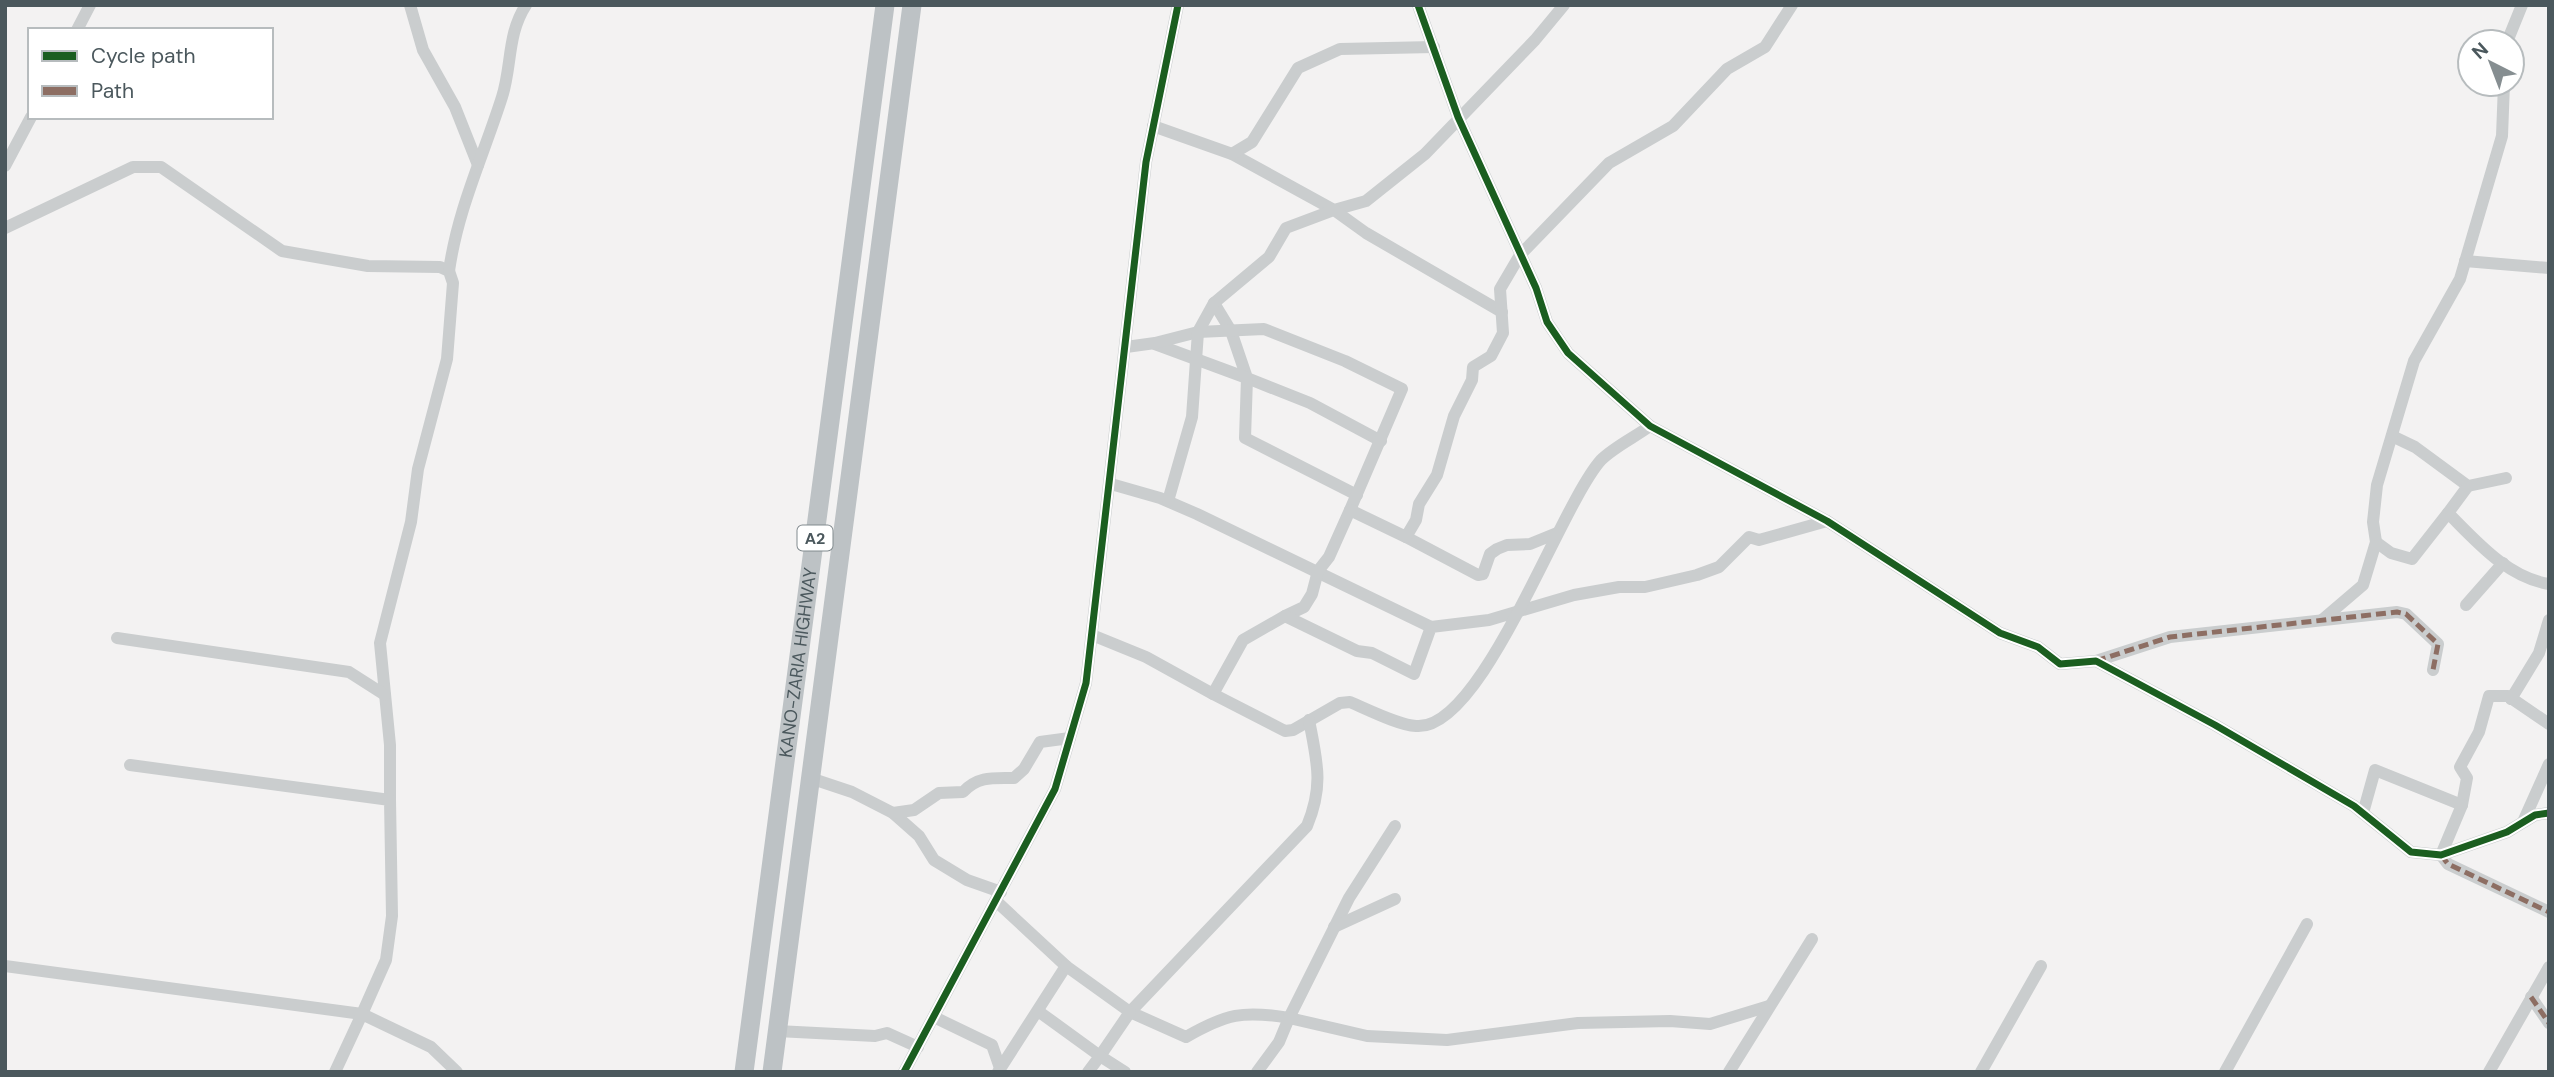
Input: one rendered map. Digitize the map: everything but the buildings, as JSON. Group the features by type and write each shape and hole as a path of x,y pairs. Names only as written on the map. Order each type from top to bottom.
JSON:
{"highway":[{"name":"KANO-ZARIA HIGHWAY","path":"744,1072 885,5"},
{"name":"KANO-ZARIA HIGHWAY","path":"772,1072 912,5"}],"street":[{"path":"78,28 90,5"},
{"path":"410,5 424,50 461,120 478,165"},
{"path":"335,1072 386,960 392,916 390,745 380,643 411,522 418,469 447,359 453,283 449,271 456,226 503,94 516,20 526,5"},
{"path":"904,1072 1055,789 1086,683 1146,162 1178,5"},
{"path":"1418,5 1458,117 1536,288 1547,322 1568,354 1650,426 1827,521 2000,633 2038,647 2060,664 2096,661 2170,637 2397,612 2406,614 2438,644 2433,670"},
{"path":"1168,501 1192,417 1198,331 1214,303 1269,257 1286,228 1366,201 1425,154 1535,40 1564,5"},
{"path":"1406,537 1416,520 1419,504 1437,475 1454,416 1472,380 1473,367 1492,356 1503,333 1500,289 1520,255 1609,163 1673,126 1727,69 1765,47 1792,5"},
{"path":"2513,28 2522,5"},
{"path":"1232,154 1252,142 1297,68 1340,49 1434,47"},
{"path":"2322,620 2363,585 2376,542 2373,522 2377,485 2414,361 2460,279 2502,136 2503,98"},
{"path":"5,166 30,119"},
{"path":"1153,126 1232,154 1334,210 1366,233 1502,312"},
{"path":"5,228 133,167 161,167 282,251 368,266 440,267 449,271"},
{"path":"2465,261 2549,268"},
{"path":"1214,303 1231,331 1247,379 1245,438 1357,495"},
{"path":"1126,346 1155,343 1198,331 1264,329 1345,361 1402,388 1357,495 1329,557 1318,571 1312,594 1304,607 1243,639 1213,694"},
{"path":"1155,343 1310,403 1381,441"},
{"path":"1092,635 1146,657 1285,731 1340,703 1350,702 1417,727 1436,720 1463,701 1518,614 1557,533 1602,460 1650,426"},
{"path":"2392,436 2415,447 2468,486"},
{"path":"2376,542 2391,553 2412,559 2468,486 2506,478"},
{"path":"1111,484 1168,501 1431,627 1518,614 1574,595 1619,587 1645,587 1697,575 1719,567 1749,537 1759,540 1827,521"},
{"path":"1350,510 1478,575 1483,574 1490,554 1497,549 1507,545 1530,544 1557,533"},
{"path":"2448,513 2479,545 2503,563 2531,581 2549,583"},
{"path":"2466,605 2503,563"},
{"path":"1285,616 1357,651 1372,653 1414,674 1431,627"},
{"path":"2511,699 2539,653 2549,620"},
{"path":"117,638 349,672 385,695"},
{"path":"2096,661 2215,725 2363,813 2411,852 2441,855 2507,832 2535,815 2549,813"},
{"path":"2441,855 2462,804 2466,778 2460,767 2479,732 2489,696 2511,699 2549,724"},
{"path":"1088,1072 1130,1012 1307,826 1317,802 1320,776 1309,720"},
{"path":"894,813 914,810 939,793 963,792 973,781 987,777 1014,778 1024,769 1040,742 1070,738"},
{"path":"2523,822 2549,764"},
{"path":"130,765 390,800"},
{"path":"2363,813 2375,770 2462,804"},
{"path":"810,778 852,792 894,813 919,836 934,860 999,897 1066,966 1130,1012 1186,1037 1229,1014 1255,1012 1367,1037 1447,1040 1578,1023 1670,1021 1710,1024 1769,1006"},
{"path":"1257,1072 1279,1042 1334,927 1395,826"},
{"path":"2441,855 2448,864 2549,912"},
{"path":"1334,927 1395,898"},
{"path":"2225,1072 2306,924"},
{"path":"1729,1072 1812,939"},
{"path":"1981,1072 2041,965"},
{"path":"5,966 362,1014 431,1046 457,1072"},
{"path":"999,1070 1066,966"},
{"path":"2489,1072 2549,967"},
{"path":"2531,997 2549,1023"},
{"path":"1038,1011 1125,1072"},
{"path":"934,1017 992,1045 999,1070"},
{"path":"777,1031 875,1036 887,1033 918,1047"}],"marked path":[{"path":"2096,661 2170,637 2397,612 2406,614 2438,644 2433,670"},
{"path":"2441,855 2448,864 2549,912"},
{"path":"2531,997 2549,1023"}],"cycle path":[{"path":"904,1072 1055,789 1086,683 1146,162 1178,5"},
{"path":"1418,5 1458,117 1536,288 1547,322 1568,353 1650,426 1827,521 2000,633 2038,647 2060,664 2096,661 2215,725 2354,806 2411,852 2441,855 2507,832 2535,815 2549,813"}]}
